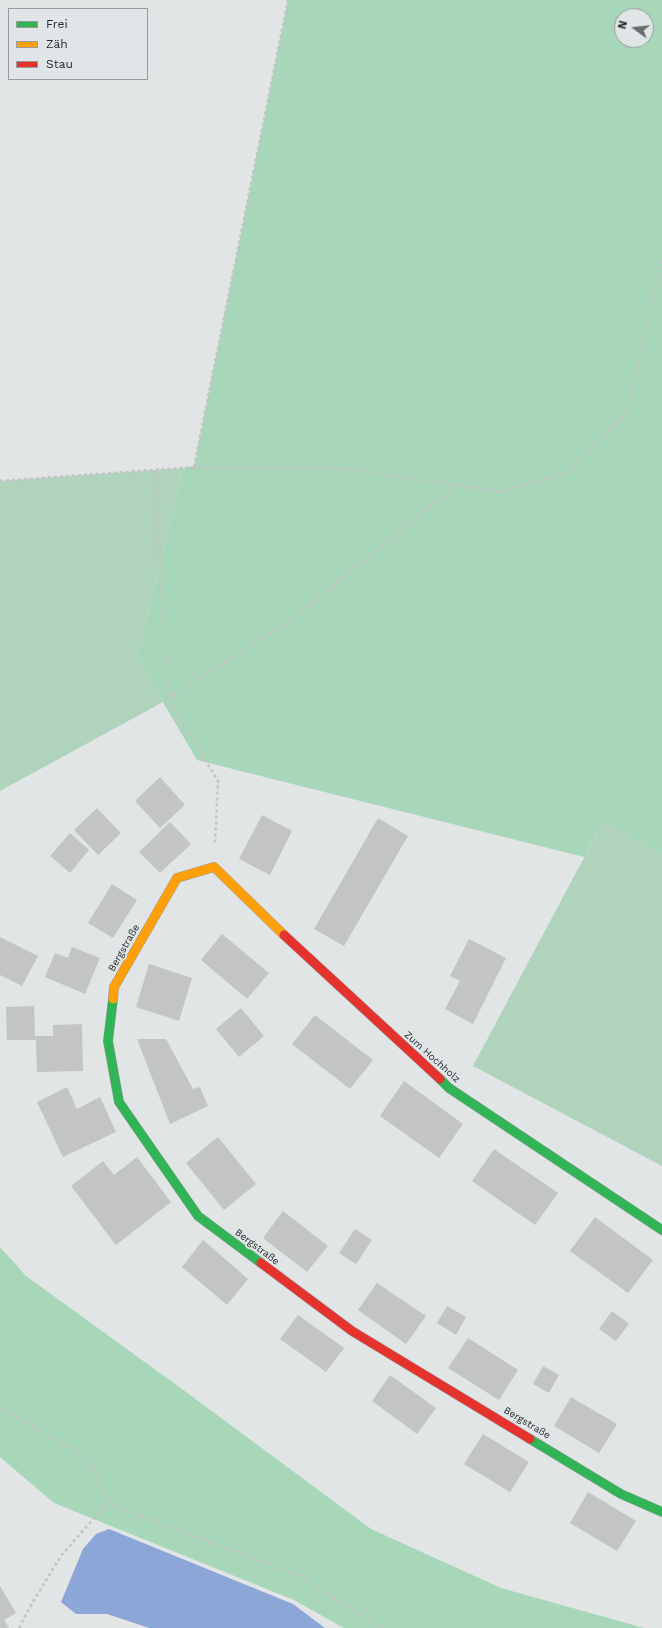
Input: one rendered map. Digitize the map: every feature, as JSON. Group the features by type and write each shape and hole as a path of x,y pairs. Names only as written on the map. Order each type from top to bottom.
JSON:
{"street":[{"name":"Zum Hochholz","path":"214,867 319,968 449,1088 662,1230"},
{"name":"Bergstraße","path":"214,867 177,878 114,987 108,1041 119,1102 198,1216 352,1331 621,1494 662,1512"}],"path":[{"path":"194,467 288,0"},
{"path":"0,480 194,467 350,469 502,492 567,472 628,412 662,258"},
{"path":"155,470 168,699 218,781 214,867"},
{"path":"168,699 291,620 457,485"},
{"path":"0,1408 89,1459 107,1503 300,1576 380,1628"},
{"path":"19,1628 61,1556 107,1503"}],"green space":[{"path":"288,0 662,0 662,854 603,822 584,857 197,760 137,658 183,468 194,466"},
{"path":"183,468 137,658 163,702 0,791 0,481"},
{"path":"603,822 662,854 662,1166 473,1066"},
{"path":"0,1247 26,1276 371,1529 501,1588 644,1628 344,1628 294,1600 54,1503 0,1457"}],"water":[{"path":"109,1529 293,1604 325,1628 149,1628 107,1614 76,1614 61,1602 83,1549 96,1534"}],"building":[{"path":"160,777 185,805 160,828 135,801"},
{"path":"97,808 121,833 98,855 74,830"},
{"path":"262,815 292,831 270,875 239,859"},
{"path":"378,818 408,836 344,946 314,929"},
{"path":"170,822 191,844 160,873 139,852"},
{"path":"70,833 89,850 70,873 50,856"},
{"path":"112,884 137,900 113,938 88,923"},
{"path":"222,934 269,973 247,999 201,960"},
{"path":"0,937 38,956 22,986 0,975"},
{"path":"469,939 506,958 473,1024 445,1009 460,981 450,976"},
{"path":"72,947 100,958 85,994 45,977 55,953 68,958"},
{"path":"149,964 192,978 179,1021 136,1007"},
{"path":"34,1006 35,1036 53,1036 53,1025 82,1024 83,1071 37,1072 36,1040 7,1040 6,1007"},
{"path":"241,1008 264,1036 239,1057 216,1029"},
{"path":"315,1015 373,1060 350,1089 292,1044"},
{"path":"137,1039 166,1039 193,1089 200,1087 208,1106 170,1124"},
{"path":"404,1081 463,1124 439,1158 380,1116"},
{"path":"67,1087 77,1109 100,1097 116,1132 63,1157 37,1102"},
{"path":"218,1137 256,1184 224,1210 186,1163"},
{"path":"494,1149 558,1193 535,1225 472,1181"},
{"path":"137,1157 171,1202 116,1245 71,1186 103,1161 114,1175"},
{"path":"283,1211 328,1246 307,1272 263,1238"},
{"path":"595,1217 653,1260 628,1293 570,1251"},
{"path":"355,1229 372,1240 356,1264 339,1253"},
{"path":"203,1240 248,1279 227,1305 182,1267"},
{"path":"377,1283 426,1316 406,1344 358,1310"},
{"path":"447,1306 466,1317 456,1335 437,1323"},
{"path":"612,1311 629,1324 616,1341 599,1329"},
{"path":"298,1315 344,1348 326,1372 280,1339"},
{"path":"468,1338 518,1370 499,1400 448,1368"},
{"path":"543,1366 559,1375 549,1393 533,1384"},
{"path":"390,1375 436,1408 417,1434 372,1401"},
{"path":"571,1397 617,1424 599,1453 554,1426"},
{"path":"483,1434 529,1462 510,1492 464,1464"},
{"path":"588,1492 636,1521 617,1551 570,1523"},
{"path":"0,1586 16,1613 4,1620 9,1628 0,1628"}],"traffic: fast":[{"path":"113,999 108,1041 119,1102 198,1216 261,1263"},
{"path":"440,1079 449,1088 662,1230"},
{"path":"530,1439 621,1494 662,1512"}],"traffic: slow":[{"path":"113,999 114,987 177,878 214,867 284,935"}],"traffic: jam":[{"path":"284,935 440,1079"},
{"path":"261,1263 352,1331 530,1439"}]}
